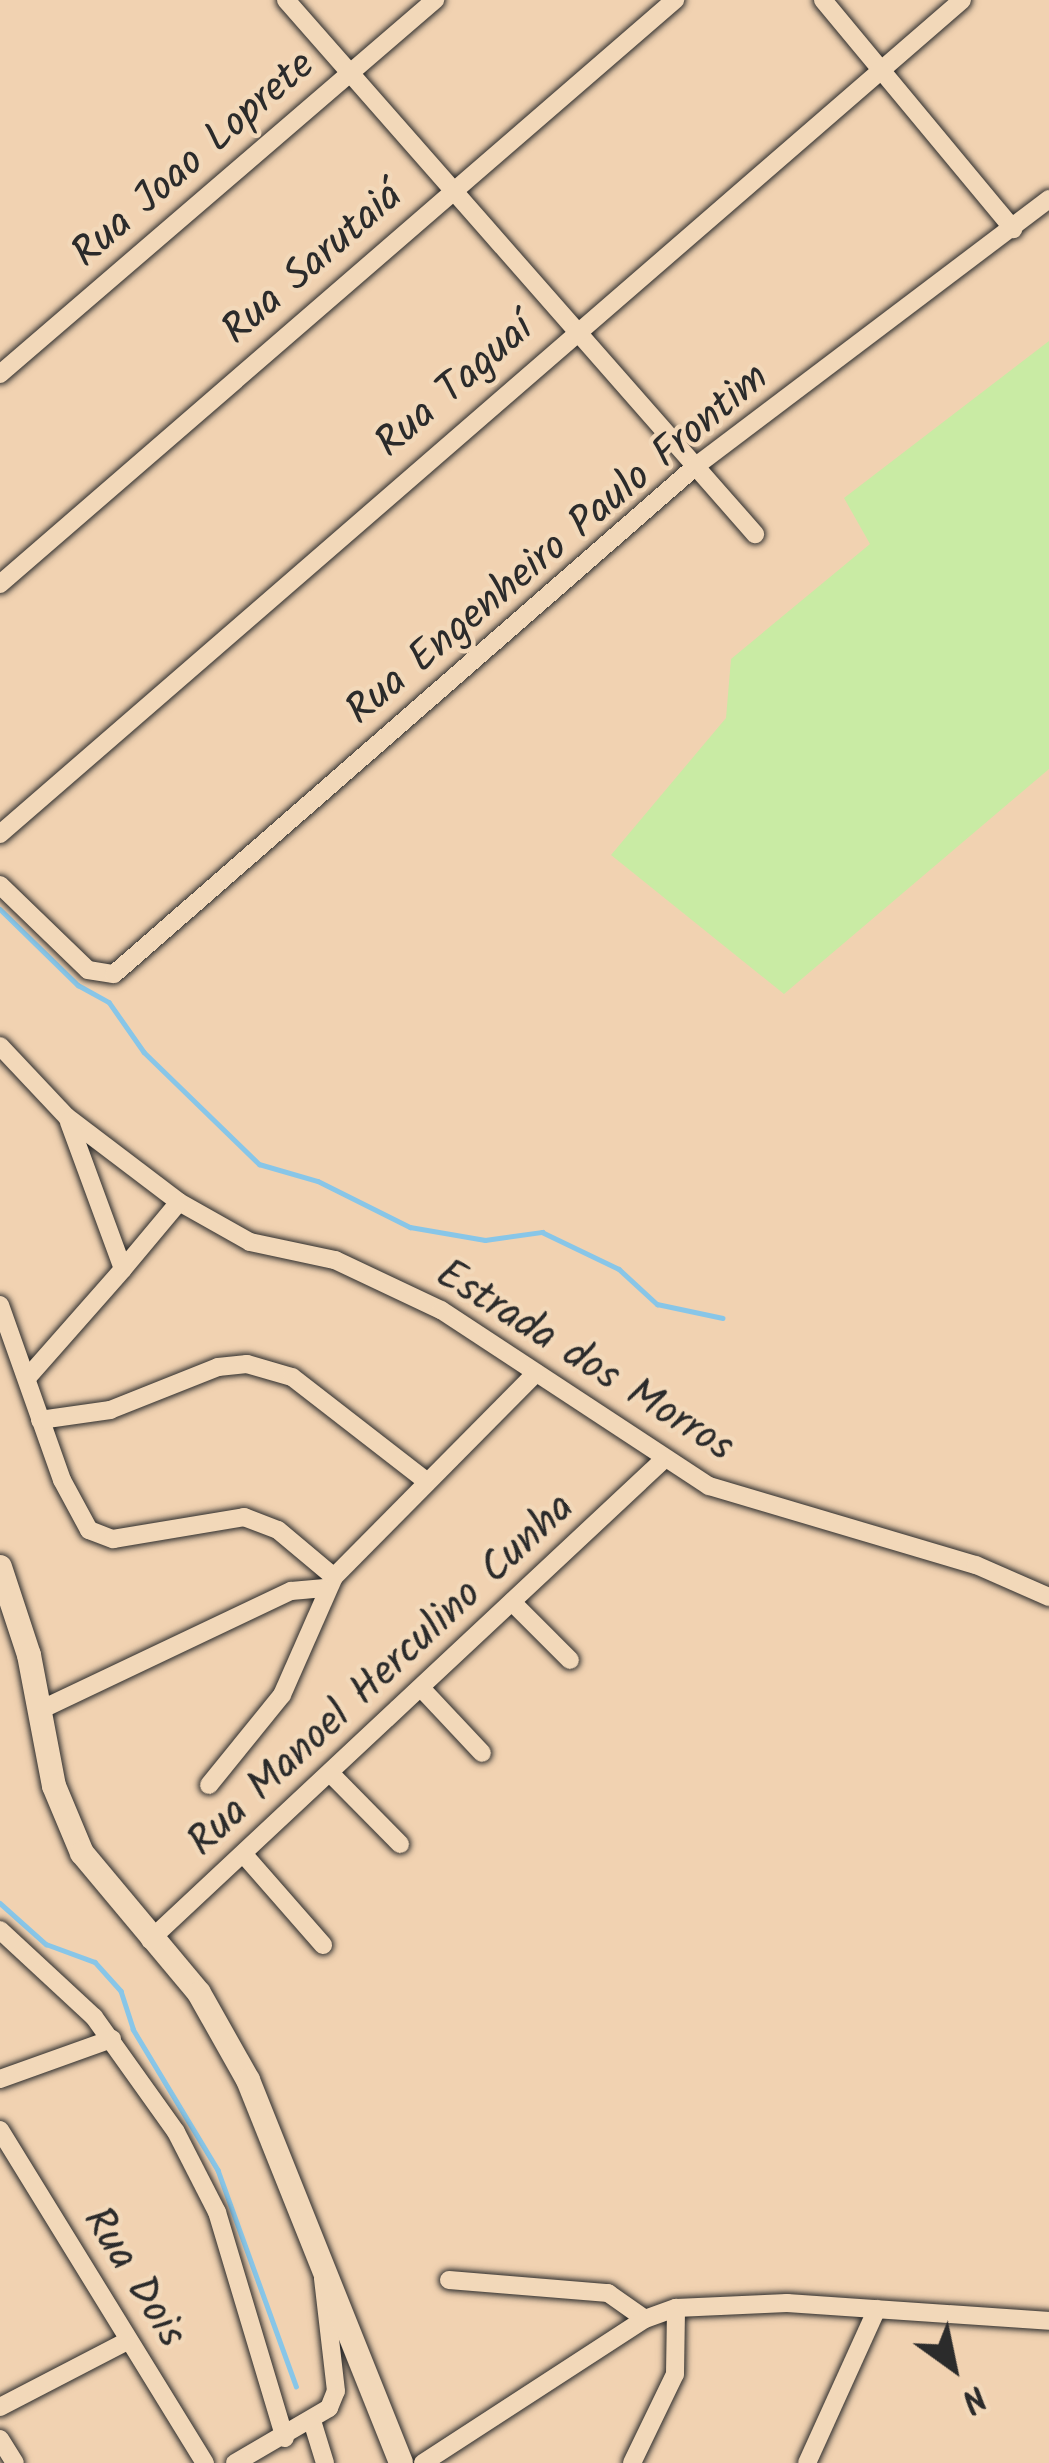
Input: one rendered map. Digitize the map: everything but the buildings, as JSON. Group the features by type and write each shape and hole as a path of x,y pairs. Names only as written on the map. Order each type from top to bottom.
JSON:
{"main road":[{"path":"0,1567 54,1786 82,1853 221,2030 326,2267 401,2463"}],"street":[{"path":"286,0 755,534"},
{"name":"Rua Joao Loprete","path":"0,374 435,0"},
{"name":"Rua Sarutaiá","path":"0,584 675,0"},
{"path":"823,0 1013,229"},
{"name":"Rua Taguaí","path":"0,834 962,0"},
{"name":"Rua Engenheiro Paulo Frontim","path":"0,885 88,970 105,976 127,963 696,466 1049,199"},
{"name":"Estrada dos Morros","path":"0,1046 67,1118 179,1202 250,1242 335,1260 441,1310 662,1461 743,1500 976,1565 1049,1597"},
{"path":"67,1118 123,1269"},
{"path":"27,1378 179,1202"},
{"path":"0,1305 75,1511 100,1537 244,1517 278,1530 330,1582"},
{"path":"40,1420 110,1410 218,1367 247,1364 292,1377 425,1480"},
{"path":"209,1785 282,1695 330,1582 425,1480 536,1373"},
{"name":"Rua Manoel Herculino Cunha","path":"150,1940 246,1857 662,1461"},
{"path":"38,1712 291,1591 330,1582"},
{"path":"512,1602 570,1660"},
{"path":"421,1688 482,1753"},
{"path":"332,1775 400,1844"},
{"path":"246,1857 323,1945"},
{"path":"0,1930 112,2039 176,2132 217,2212 285,2438"},
{"path":"0,2079 112,2039"},
{"name":"Rua Dois","path":"0,2130 205,2463"},
{"path":"235,2463 313,2424 336,2392 323,2304 326,2267"},
{"path":"449,2280 608,2294 645,2320"},
{"path":"632,2463 675,2374 676,2308"},
{"path":"423,2463 645,2320 676,2308 877,2309 1049,2321"},
{"path":"807,2463 877,2309"},
{"path":"0,2407 129,2340"},
{"path":"313,2424 326,2463"},
{"path":"0,2439 15,2463"}],"green space":[{"path":"1049,341 1049,769 784,994 611,855 726,718 731,659 870,544 844,498"}],"waterway":[{"path":"0,909 78,985 109,1002 144,1052 259,1164 318,1181 410,1227 485,1240 542,1232 619,1269 657,1304 723,1318"},
{"path":"0,1903 46,1944 95,1962 121,1991 133,2029 218,2170 296,2386"}]}
